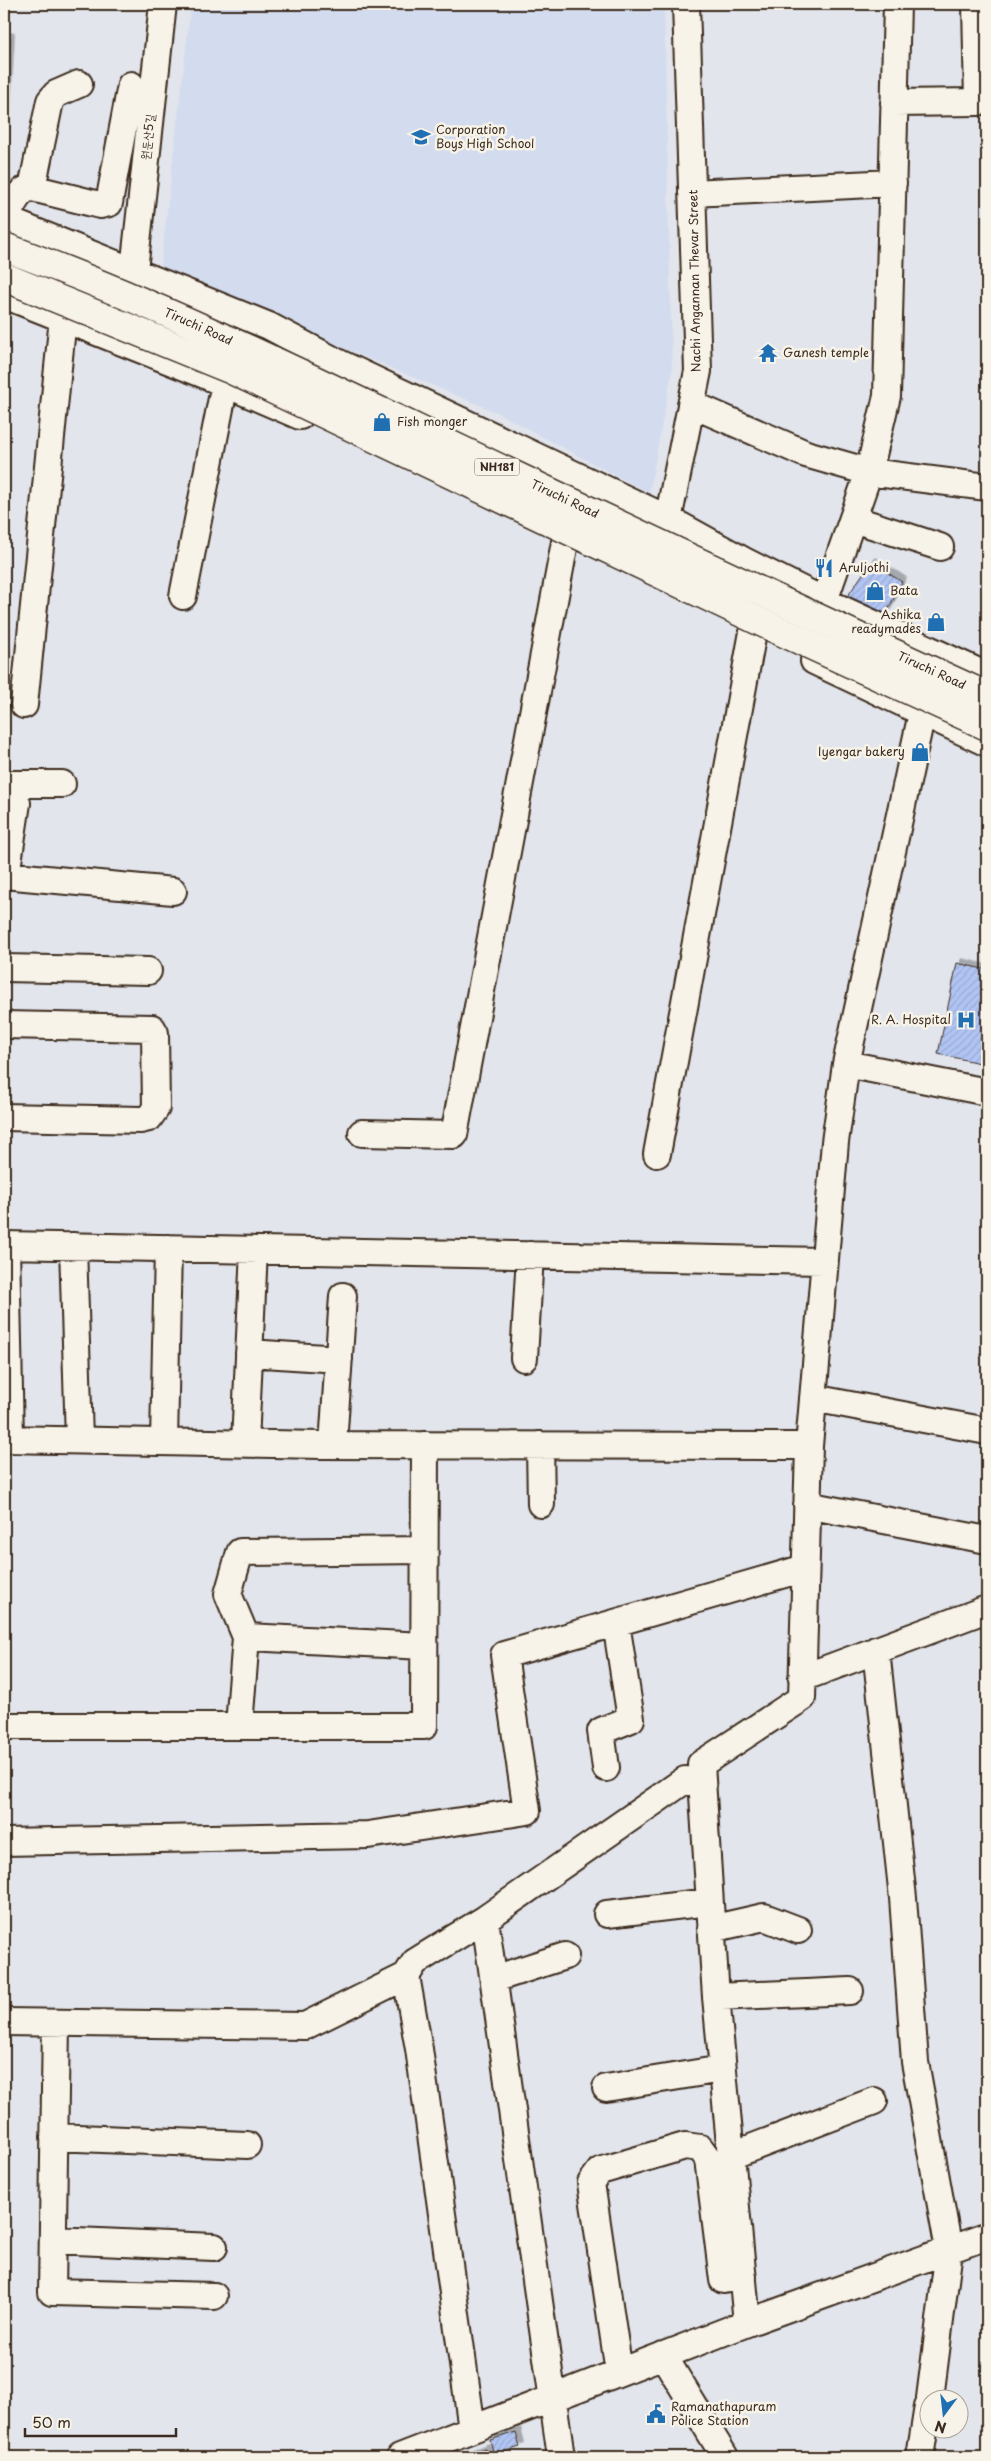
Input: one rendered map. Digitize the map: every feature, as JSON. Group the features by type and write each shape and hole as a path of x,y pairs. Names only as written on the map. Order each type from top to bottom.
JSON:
{"highway":[{"name":"Tiruchi Road","path":"4,247 43,261 242,345 790,606 987,696"},
{"name":"NH181","path":"4,277 232,370 778,630 987,726"}],"street":[{"name":"원둔산5길","path":"134,270 163,4"},
{"name":"Nachi Angannan Thevar Street","path":"656,585 698,371 686,4"},
{"path":"824,602 869,472 887,396 897,4"},
{"path":"894,103 978,102 976,4"},
{"path":"32,188 50,101 56,94 78,84"},
{"path":"131,85 109,203 100,205 32,188 20,192 4,219 269,326 337,362 668,518 744,562 824,602 987,676"},
{"path":"692,192 892,183"},
{"path":"4,295 224,383 342,435 987,743"},
{"path":"24,705 63,318"},
{"path":"183,596 224,383"},
{"path":"691,404 806,454 869,472 987,487"},
{"path":"853,519 940,548"},
{"path":"362,1133 454,1135 564,542"},
{"path":"657,1154 753,632"},
{"path":"747,2323 722,2069 700,1764 802,1698 809,1446 835,1142 846,1064 922,713"},
{"path":"62,784 11,794 5,875 173,891"},
{"path":"4,968 148,971"},
{"path":"4,1025 152,1028 155,1033 156,1108 149,1118 141,1120 4,1117"},
{"path":"846,1064 987,1092"},
{"path":"809,1446 333,1445 7,1439 5,1245 824,1261"},
{"path":"73,1246 79,1440"},
{"path":"164,1442 168,1248"},
{"path":"245,1443 254,1250"},
{"path":"524,1358 530,1255"},
{"path":"333,1445 343,1296"},
{"path":"249,1353 339,1359"},
{"path":"813,1398 987,1431"},
{"path":"4,1726 424,1726 424,1445"},
{"path":"540,1445 541,1504"},
{"path":"807,1505 987,1540"},
{"path":"239,1726 246,1637 228,1594 240,1552 424,1550"},
{"path":"4,1842 368,1835 526,1811 504,1655 805,1568"},
{"path":"802,1678 987,1609"},
{"path":"606,1768 601,1731 631,1719 616,1623"},
{"path":"246,1637 424,1646"},
{"path":"876,1650 903,1898 915,2062 949,2250 931,2388"},
{"path":"4,2022 305,2026 406,1976 415,1962 485,1919 685,1780 702,1784"},
{"path":"607,1914 709,1902"},
{"path":"711,1929 764,1917 798,1930"},
{"path":"485,1919 561,2457"},
{"path":"494,1979 565,1956"},
{"path":"406,1976 419,2049 472,2429"},
{"path":"716,1997 850,1990"},
{"path":"56,2023 52,2292 214,2296"},
{"path":"606,2088 722,2069"},
{"path":"730,2156 874,2101"},
{"path":"54,2137 247,2146"},
{"path":"619,2372 591,2182 600,2171 685,2146 700,2148 708,2159 723,2280 743,2277"},
{"path":"400,2457 747,2323 987,2236"},
{"path":"53,2240 214,2247"},
{"path":"663,2355 725,2457"},
{"path":"920,2457 923,2438"}],"shaded area":[{"name":"Corporation Boys High School","path":"191,4 664,4 672,371 649,493 496,412 160,271"}],"building":[{"path":"4,37 10,38 4,148"},
{"name":"Bata","path":"871,562 902,582 883,620 845,600"},
{"path":"957,963 987,970 987,1029 980,1063 938,1054"},
{"path":"516,2432 520,2447 494,2455 490,2440"},
{"path":"485,2448 489,2457 467,2457 466,2455"}],"place":[{"name":"Corporation Boys High School","path":"421,137"},
{"name":"Ganesh temple","path":"768,353"},
{"name":"Fish monger","path":"382,422"},
{"name":"Aruljothi","path":"824,568"},
{"name":"Bata","path":"875,591"},
{"name":"Ashika readymades","path":"936,622"},
{"name":"Iyengar bakery","path":"920,752"},
{"name":"R. A. Hospital","path":"966,1020"},
{"name":"Ramanathapuram Police Station","path":"656,2414"}]}
